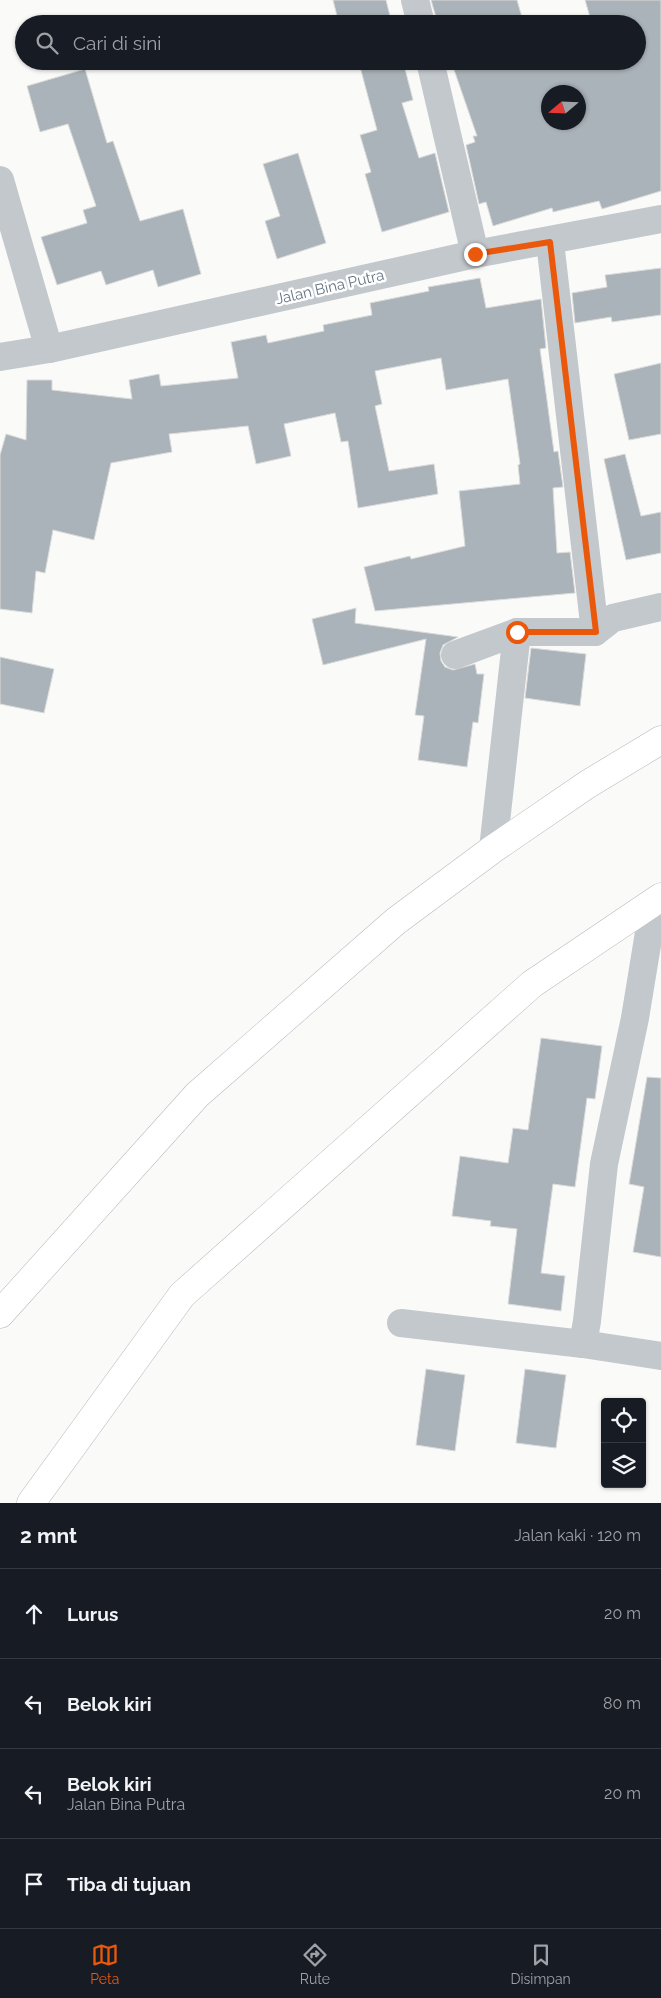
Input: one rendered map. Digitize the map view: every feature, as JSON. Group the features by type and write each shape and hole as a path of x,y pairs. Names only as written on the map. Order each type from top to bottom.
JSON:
{"main road":[{"path":"0,1314 198,1095 396,921 493,849 588,784 661,740"},
{"path":"31,1503 182,1294 532,984 658,900"}],"street":[{"path":"416,0 419,15"},
{"path":"432,70 475,254"},
{"path":"0,180 49,349"},
{"name":"Jalan Bina Putra","path":"0,357 49,349 475,254 550,242 661,219"},
{"path":"550,242 596,632"},
{"path":"455,655 517,632 596,632 613,618 661,607"},
{"path":"493,849 517,632"},
{"path":"583,1344 604,1164 658,900"},
{"path":"401,1323 583,1344 661,1356"}],"building":[{"path":"333,0 386,0 390,15 337,15"},
{"path":"431,0 517,0 521,15 435,15"},
{"path":"585,0 661,0 661,191 602,209 599,201 553,212 552,208 493,226 486,202 479,204 466,145 475,142 473,136 477,136 454,70 646,70 646,15 589,15"},
{"path":"85,70 107,143 113,141 140,221 183,209 201,274 158,287 153,270 106,285 101,271 57,285 41,237 87,223 83,210 96,206 68,124 40,132 27,86"},
{"path":"361,70 405,70 413,100 402,103 419,158 435,153 449,212 382,232 365,174 371,172 360,135 377,130"},
{"path":"298,153 326,243 277,259 265,221 280,216 263,164"},
{"path":"661,268 661,315 612,322 611,317 575,323 572,293 607,287 605,275"},
{"path":"480,278 486,308 541,299 546,348 540,349 554,452 558,451 563,487 553,488 557,553 570,552 575,593 375,611 364,567 410,556 411,559 465,546 459,491 520,484 518,465 520,464 508,379 446,390 441,358 375,371 382,404 375,406 389,471 434,464 438,494 358,508 348,441 341,442 335,413 284,424 291,456 256,464 248,426 169,434 172,452 111,463 94,540 53,530 45,573 36,571 32,613 0,609 0,455 6,434 26,440 27,380 52,380 52,390 132,399 129,380 159,374 161,386 238,378 231,342 266,335 268,343 324,331 323,325 372,315 370,303 429,291 428,287"},
{"path":"661,363 661,434 629,440 614,374"},
{"path":"625,454 641,516 661,512 661,553 626,560 604,459"},
{"path":"356,608 355,623 458,637 443,645 440,653 441,661 445,667 453,670 475,664 477,674 484,674 478,723 473,722 467,767 418,760 424,716 415,715 426,639 323,665 312,619"},
{"path":"531,648 586,654 580,706 525,698"},
{"path":"0,657 54,669 44,713 0,704"},
{"path":"541,1038 602,1046 595,1099 587,1098 575,1187 553,1184 541,1273 565,1276 561,1311 508,1304 517,1229 490,1226 491,1221 452,1216 460,1156 508,1163 513,1128 528,1130"},
{"path":"647,1077 661,1078 661,1257 633,1252 644,1187 629,1184"},
{"path":"426,1369 465,1375 455,1451 416,1445"},
{"path":"525,1369 566,1375 556,1448 516,1443"}],"route":[{"path":"475,254 550,242 596,632 517,632"}]}
